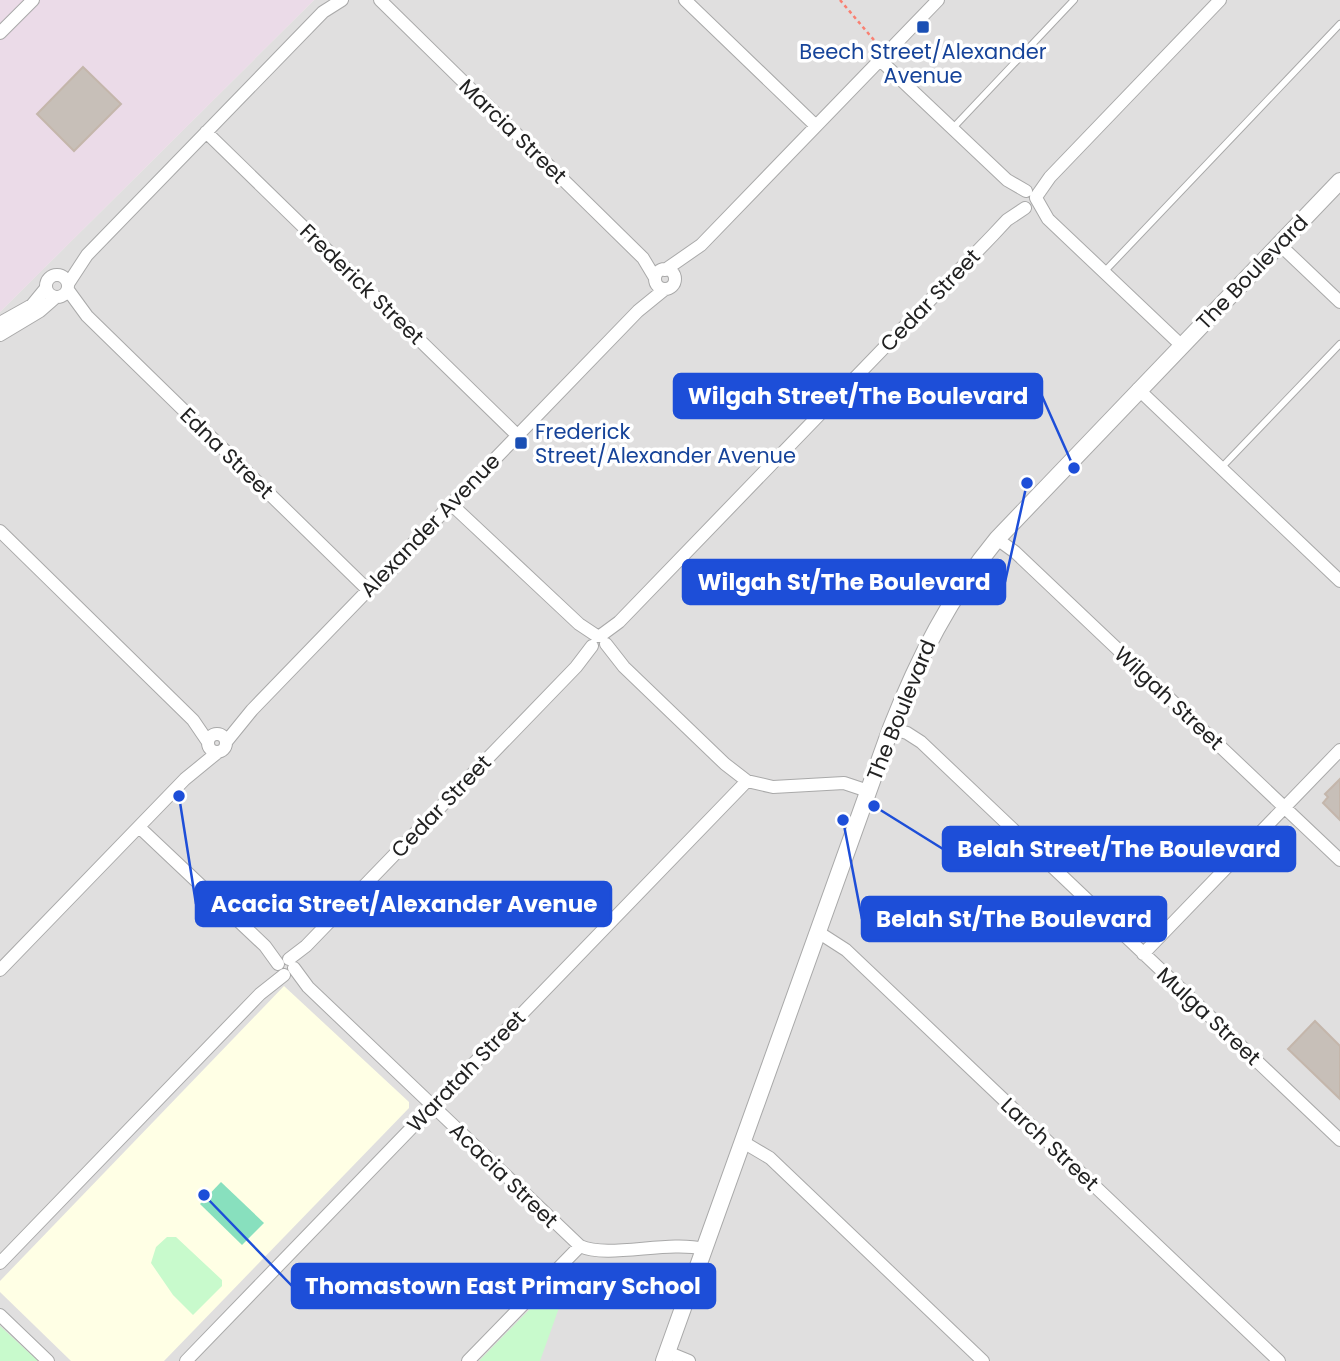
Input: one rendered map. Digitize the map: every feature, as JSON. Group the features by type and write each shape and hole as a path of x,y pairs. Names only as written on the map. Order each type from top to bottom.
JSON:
{"street":[{"path":"0,33 33,0"},
{"path":"323,12 329,0"},
{"path":"0,335 40,311 87,255 206,132 323,12 342,0"},
{"path":"685,0 816,126"},
{"name":"Alexander Avenue","path":"0,970 185,779 216,741 252,710 638,311 663,278 690,254 938,0"},
{"name":"Cedar Street","path":"0,1263 1220,0"},
{"name":"Marcia Street","path":"380,2 663,278"},
{"path":"883,57 952,129 1181,345"},
{"name":"Frederick Street","path":"206,132 517,435"},
{"name":"The Boulevard","path":"666,1356 891,727 908,683 935,629 961,587 997,539 1340,181"},
{"path":"1279,244 1340,302"},
{"path":"59,291 49,279 87,255"},
{"path":"0,323 59,291"},
{"name":"Edna Street","path":"59,291 368,590"},
{"path":"1138,390 1340,581"},
{"path":"451,504 725,764 747,781 774,787 844,783 868,791"},
{"path":"0,531 216,741"},
{"name":"Wilgah Street","path":"997,539 1025,562 1340,860"},
{"name":"Mulga Street","path":"891,727 907,733 921,743 1340,1140"},
{"path":"1143,954 1340,750"},
{"name":"Waratah Street","path":"186,1361 747,781"},
{"name":"Acacia Street","path":"138,827 580,1246"},
{"name":"Larch Street","path":"818,932 846,950 1279,1361"},
{"path":"743,1142 771,1158 983,1361"},
{"path":"468,1361 580,1246 596,1250 681,1245 704,1249"},
{"path":"0,1315 48,1361"},
{"path":"666,1356 689,1361"}],"lane":[{"path":"952,129 1074,0"},
{"path":"1104,272 1340,24"},
{"path":"1220,468 1340,344"}],"path":[{"path":"840,0 883,57"}],"shaded area":[{"path":"0,0 314,0 0,312"},
{"path":"314,0 1340,0 1340,1361 0,1361 0,312"},
{"path":"284,986 409,1102 409,1108 164,1361 71,1361 0,1292 0,1281"}],"green space":[{"path":"221,1182 264,1223 242,1245 200,1204"},
{"path":"167,1237 176,1237 222,1280 222,1286 193,1315 173,1295 151,1263 156,1247"},
{"path":"575,1263 540,1361 479,1361"},
{"path":"0,1326 38,1361 0,1361"}],"building":[{"path":"83,67 121,104 74,151 37,114"},
{"path":"1340,779 1340,820 1323,803 1328,797 1325,794"},
{"path":"1315,1021 1340,1046 1340,1099 1288,1049"}],"place":[{"name":"Beech Street/Alexander Avenue","path":"923,27"},
{"name":"Frederick Street/Alexander Avenue","path":"521,443"},
{"name":"Wilgah Street/The Boulevard","path":"1074,468"},
{"name":"Wilgah St/The Boulevard","path":"1027,483"},
{"name":"Acacia Street/Alexander Avenue","path":"179,796"},
{"name":"Belah Street/The Boulevard","path":"874,806"},
{"name":"Belah St/The Boulevard","path":"843,820"},
{"name":"Thomastown East Primary School","path":"204,1195"}]}
